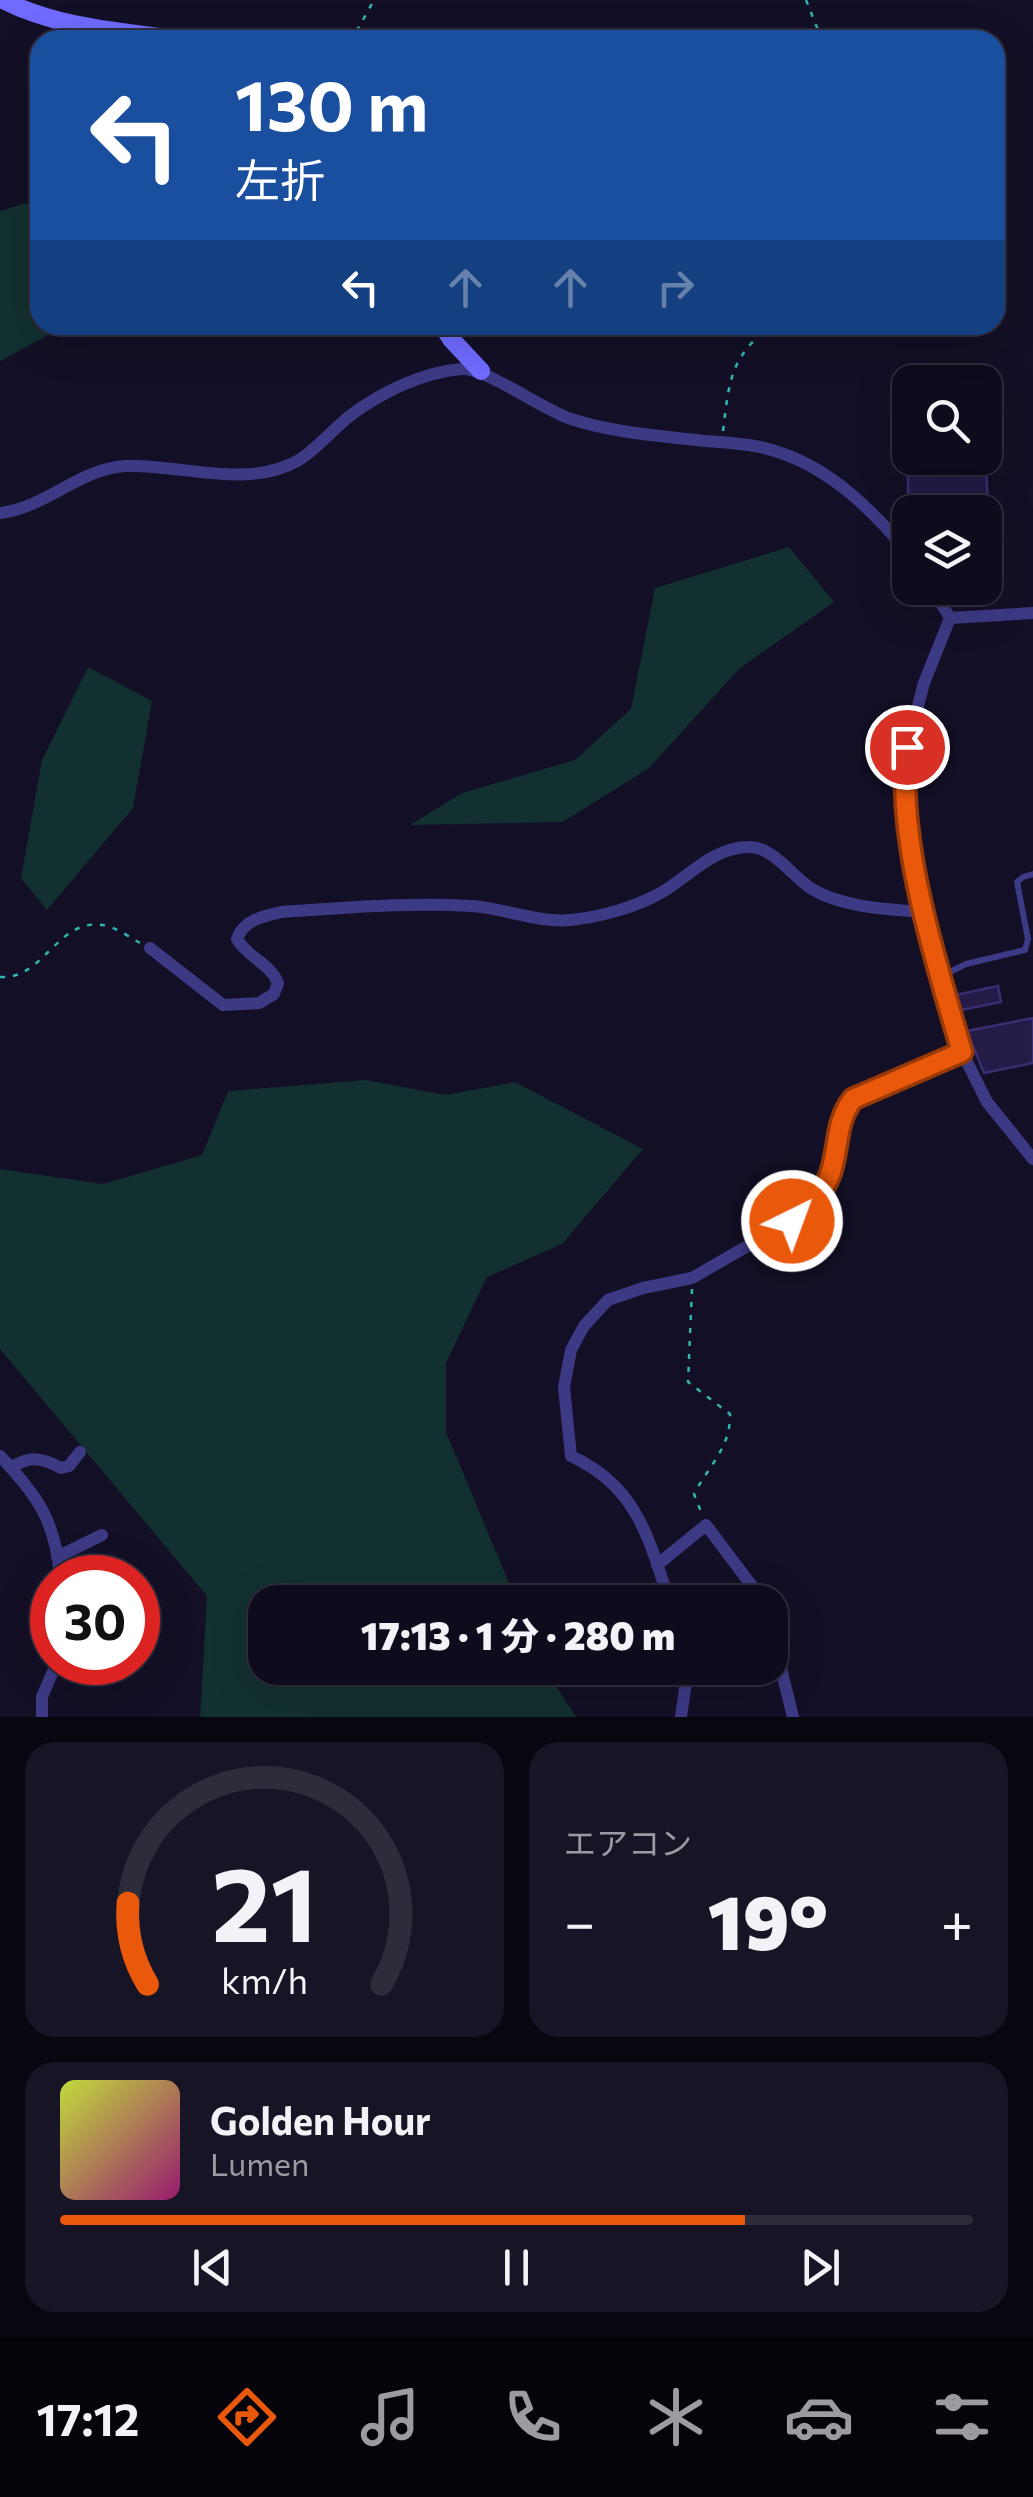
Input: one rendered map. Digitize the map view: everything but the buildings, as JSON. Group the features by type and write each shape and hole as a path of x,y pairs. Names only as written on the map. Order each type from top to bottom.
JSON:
{"street":[{"path":"4,0 26,12 114,30"},
{"path":"448,335 481,371 535,404 572,419 636,434 780,452 876,514 892,533"},
{"path":"0,513 22,511 99,471 127,466 247,473 275,468 299,460 352,414 383,394 415,380 464,368 481,371"},
{"path":"942,605 950,618"},
{"path":"950,618 1033,613"},
{"path":"950,618 924,684 907,747 904,775 924,912 962,1052 987,1102 1033,1159"},
{"path":"150,948 223,1005 258,1003 274,994 278,983 274,972 244,951 237,939 240,930 257,918 281,912 438,904 568,920 619,910 662,892 721,852 745,847 760,848 814,890 868,908 924,912"},
{"path":"664,1585 636,1512 617,1484 571,1456 564,1387 571,1350 584,1326 608,1300 692,1278 792,1221 817,1198 830,1177 844,1110 853,1099 962,1052"},
{"path":"11,1468 23,1459 45,1459 61,1468 80,1452"},
{"path":"0,1456 50,1521 57,1555"},
{"path":"658,1565 706,1525 751,1585"},
{"path":"59,1555 102,1535"},
{"path":"42,1717 42,1697 47,1685"},
{"path":"681,1717 686,1685"},
{"path":"785,1685 793,1717"}],"lane":[{"path":"940,977 966,964 1025,950 1028,939 1017,882 1022,876 1033,874"}],"path":[{"path":"356,30 374,0"},
{"path":"806,0 818,30"},
{"path":"722,442 728,389 738,357 759,335"},
{"path":"0,977 18,977 74,928 102,924 150,948"},
{"path":"692,1278 688,1382 730,1414 722,1453 694,1494 706,1525"}],"green space":[{"path":"30,202 30,335 48,335 0,361 0,211"},
{"path":"789,547 834,602 739,669 649,768 563,822 410,825 462,793 575,760 631,709 655,588"},
{"path":"88,667 152,701 133,808 47,910 21,878 42,760"},
{"path":"365,1080 446,1095 515,1082 643,1149 562,1244 487,1277 446,1363 446,1432 510,1585 248,1585 248,1685 555,1685 576,1717 200,1717 207,1596 0,1349 0,1169 103,1184 202,1155 228,1091"}],"route":[{"path":"792,1221 817,1198 830,1177 837,1130 853,1099 962,1052 924,912 906,805 907,747"}]}
